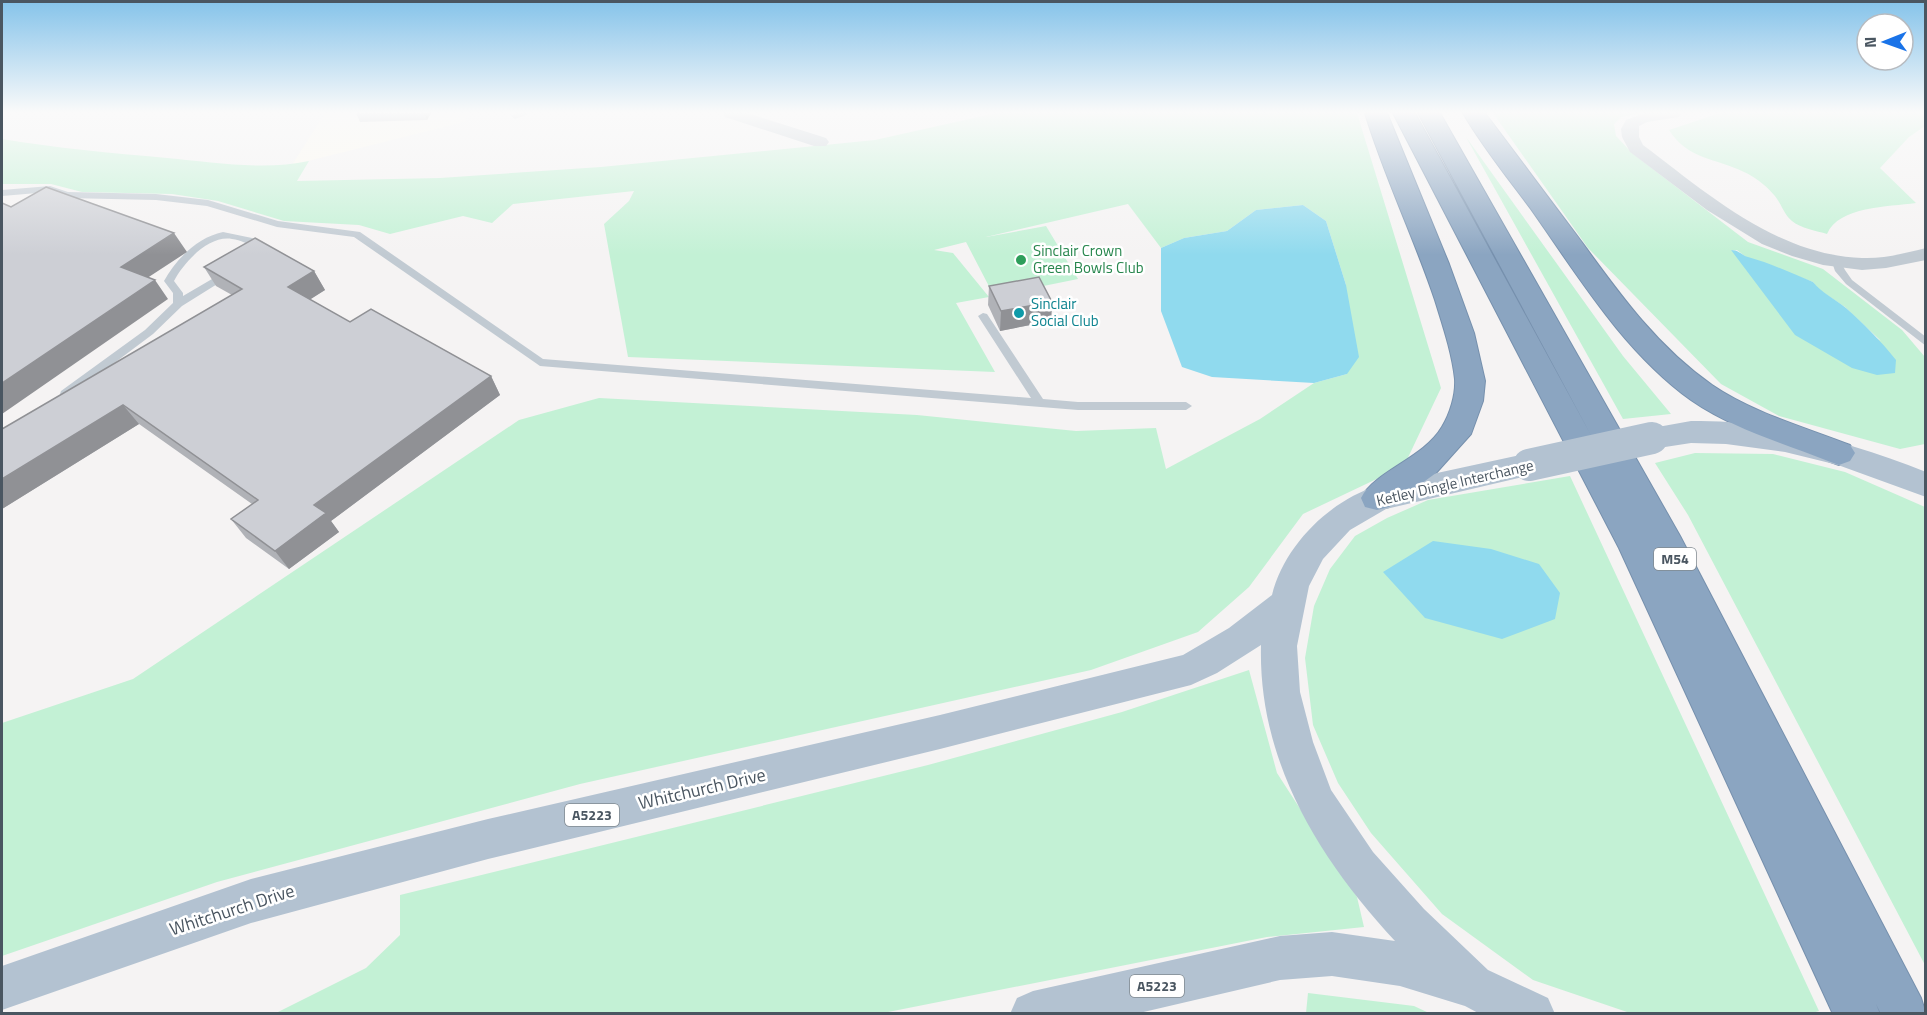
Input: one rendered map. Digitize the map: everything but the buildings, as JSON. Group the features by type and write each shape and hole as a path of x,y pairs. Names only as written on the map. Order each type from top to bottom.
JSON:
{"highway":[{"path":"1377,498 1425,465 1455,434 1468,401 1470,381 1460,333 1395,160"},
{"name":"M54","path":"1429,160 1636,548 1857,1014"},
{"name":"M54","path":"1456,160 1668,545 1905,1014"},
{"path":"1508,160 1595,280 1635,332 1662,361 1703,393 1738,413 1839,453"}],"main road":[{"name":"Ketley Dingle Interchange","path":"1532,1014 1472,986 1408,924 1358,867 1315,801 1293,742 1281,692 1280,646 1292,586 1311,550 1338,522 1377,498 1652,438 1696,432 1769,439 1839,453 1926,485"},
{"name":"Whitchurch Drive","path":"2,988 251,901 488,839 940,732 1191,669 1221,654 1255,632 1288,603"},
{"name":"A5223","path":"1033,1014 1280,958 1332,954 1400,964 1472,986"}],"street":[{"path":"1653,160 1751,231 1803,253 1837,262 1863,264 1891,262 1926,254"}],"lane":[{"path":"2,193 50,189 67,195 156,197 208,203 278,224 357,234 540,362 1078,406 1186,406"},
{"path":"178,304 178,293 169,281 173,270 216,236 242,238 263,247 257,255"},
{"path":"1837,262 1840,271 1849,282 1926,343"},
{"path":"56,401 148,332 178,304 237,267"},
{"path":"983,316 1040,403"}],"shaded area":[{"path":"295,160 311,160 292,165"}],"green space":[{"path":"2,160 190,160 256,166 309,161 297,181 440,178 668,160 1371,160 1441,388 1404,466 1303,514 1249,587 1198,632 1091,670 580,784 217,882 2,956 2,723 133,679 519,420 599,398 917,415 1076,431 1156,428 1166,469 1260,419 1314,383 1347,374 1346,285 1326,221 1303,205 1256,210 1227,231 1184,238 1161,248 1128,204 986,237 1046,226 1078,279 994,296 966,242 934,250 953,253 989,297 956,303 995,372 628,357 604,224 629,201 634,191 513,204 492,223 463,216 390,234 359,225 284,221 218,201 172,194 82,192 51,184 2,184"},
{"path":"1479,160 1483,160 1623,356 1671,414 1623,419"},
{"path":"1526,160 1642,160 1748,242 1823,269 1902,330 1925,357 1925,444 1900,449 1779,416 1721,384 1588,248","holes":["1731,250 1737,250 1746,257 1813,282 1818,289 1845,307 1881,341"]},
{"path":"1713,160 1887,160 1880,168 1916,203 1879,207 1853,213 1833,225 1827,234 1799,226 1790,219 1768,189 1749,174"},
{"path":"1695,453 1773,454 1845,472 1925,507 1925,965 1688,515 1655,463"},
{"path":"1570,476 1819,1011 1809,1014 1630,1013 1533,980 1442,914 1371,833 1338,783 1313,725 1305,658 1314,606 1330,569 1355,536 1387,518 1428,500"},
{"path":"1249,670 1277,773 1357,897 1364,927 1267,937 883,1013 274,1014 366,968 400,935 400,895 928,765 1122,712"},
{"path":"1308,993 1414,1006 1429,1013 1306,1013"}],"water":[{"path":"1303,205 1326,221 1346,285 1359,357 1347,374 1314,383 1212,377 1182,367 1161,311 1161,248 1184,238 1227,231 1256,210"},
{"path":"1731,250 1813,282 1866,326 1896,360 1895,373 1877,375 1852,368 1795,335"},
{"path":"1433,541 1491,549 1539,564 1560,593 1555,619 1502,639 1425,618 1383,572"}],"place":[{"name":"Sinclair Crown Green Bowls Club","path":"1021,260"},
{"name":"Sinclair Social Club","path":"1019,313"}]}
